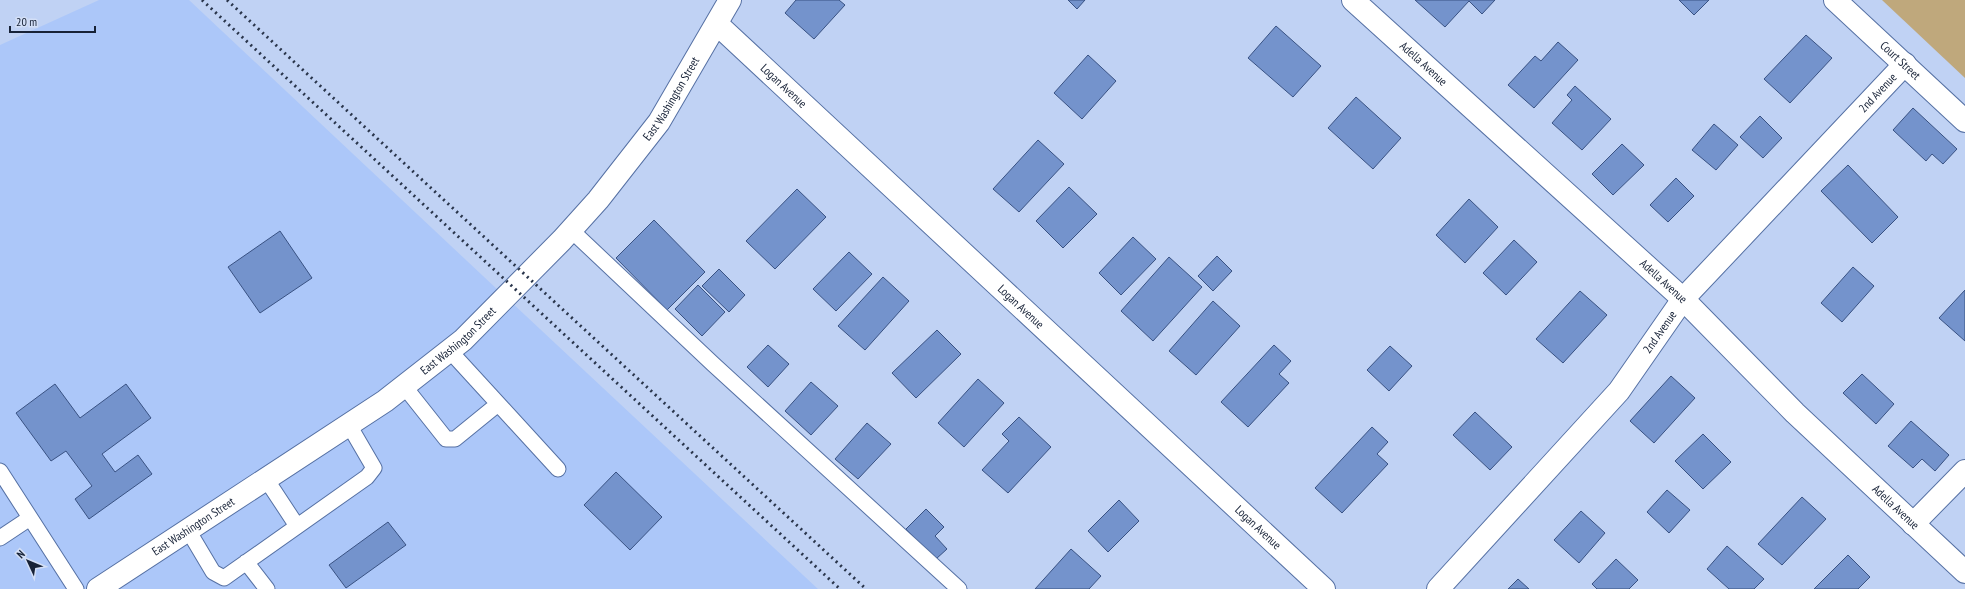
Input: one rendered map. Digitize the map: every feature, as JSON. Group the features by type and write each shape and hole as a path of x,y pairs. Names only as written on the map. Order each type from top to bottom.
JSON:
{"street":[{"name":"East Washington Street","path":"98,589 384,402 463,340 528,276 598,200 659,122 730,0"},
{"name":"Adella Avenue","path":"1353,0 1683,299 1795,413 1965,572"},
{"name":"Court Street","path":"1835,0 1965,121"},
{"name":"Logan Avenue","path":"716,24 1324,589"},
{"name":"2nd Avenue","path":"1438,589 1619,390 1683,299 1905,64"},
{"path":"1913,524 1965,471"}],"lane":[{"path":"571,230 713,364 959,589"},
{"path":"449,350 558,469"},
{"path":"404,386 446,438 455,439 498,404"},
{"path":"188,530 213,572 224,578 367,477 374,468 349,424"},
{"path":"0,471 76,589"},
{"path":"266,479 297,526"},
{"path":"0,538 30,518"},
{"path":"246,562 267,589"}],"shaded area":[{"path":"99,0 189,0 499,291 454,338 346,417 85,589 0,589 0,45"},
{"path":"1882,0 1965,0 1965,78"},
{"path":"510,301 818,589 119,589 385,411"}],"building":[{"path":"796,0 839,0 845,5 814,39 785,13"},
{"path":"1068,0 1085,0 1077,9"},
{"path":"1415,0 1495,0 1482,14 1469,1 1445,27"},
{"path":"1679,0 1709,0 1694,15"},
{"path":"1276,26 1321,66 1293,97 1248,58"},
{"path":"1806,35 1832,58 1790,103 1764,79"},
{"path":"1558,42 1578,60 1534,108 1508,85 1535,56 1541,61"},
{"path":"1088,55 1116,81 1082,119 1054,93"},
{"path":"1575,86 1611,119 1582,150 1552,123 1572,100 1567,95"},
{"path":"1356,97 1401,138 1373,169 1328,128"},
{"path":"1913,108 1957,149 1943,164 1932,154 1926,161 1893,130"},
{"path":"1760,116 1782,138 1763,158 1740,137"},
{"path":"1714,124 1738,145 1716,170 1692,150"},
{"path":"1038,140 1064,164 1019,212 993,189"},
{"path":"1622,144 1644,165 1613,195 1592,174"},
{"path":"1848,165 1898,217 1872,243 1821,191"},
{"path":"1676,178 1694,196 1668,222 1650,205"},
{"path":"1069,187 1097,214 1063,248 1036,221"},
{"path":"797,189 826,217 775,269 746,241"},
{"path":"1469,199 1498,227 1465,263 1436,235"},
{"path":"654,220 705,272 667,310 616,258"},
{"path":"280,231 312,278 260,313 228,267"},
{"path":"1133,237 1156,259 1121,295 1099,273"},
{"path":"1514,240 1537,262 1506,295 1483,273"},
{"path":"849,252 872,274 836,311 813,289"},
{"path":"1217,256 1232,271 1213,291 1198,276"},
{"path":"1169,257 1202,287 1153,341 1121,311"},
{"path":"1853,267 1874,286 1842,322 1821,303"},
{"path":"719,269 745,295 729,312 702,286"},
{"path":"883,277 909,301 865,350 838,326"},
{"path":"698,285 725,312 702,336 675,309"},
{"path":"1965,290 1965,341 1939,318"},
{"path":"1580,291 1607,315 1563,363 1536,339"},
{"path":"1213,301 1240,326 1196,375 1169,351"},
{"path":"937,330 961,354 916,398 892,373"},
{"path":"768,345 789,364 768,387 747,367"},
{"path":"1274,345 1291,361 1279,374 1289,383 1248,427 1221,402"},
{"path":"1390,346 1412,366 1389,391 1367,370"},
{"path":"1862,374 1894,404 1876,424 1843,393"},
{"path":"1671,376 1695,398 1654,443 1630,421"},
{"path":"978,379 1004,403 964,447 938,423"},
{"path":"811,382 838,406 811,435 785,411"},
{"path":"55,384 80,418 126,384 151,418 102,454 115,472 138,455 152,474 89,519 75,499 92,486 66,451 51,461 16,413"},
{"path":"1475,412 1512,447 1490,470 1453,435"},
{"path":"1019,417 1051,447 1008,493 982,470 1009,441 1002,434"},
{"path":"1911,421 1949,455 1935,471 1922,459 1913,468 1888,446"},
{"path":"867,423 891,444 858,479 835,459"},
{"path":"1372,427 1388,442 1377,454 1388,464 1342,513 1315,488"},
{"path":"1703,434 1731,462 1703,489 1675,461"},
{"path":"616,472 662,517 630,550 584,505"},
{"path":"1667,490 1690,510 1669,533 1647,512"},
{"path":"1802,497 1826,519 1782,565 1758,544"},
{"path":"1119,500 1139,521 1108,552 1088,531"},
{"path":"926,509 944,527 935,536 947,549 936,559 906,529"},
{"path":"1581,511 1605,533 1579,563 1554,540"},
{"path":"388,522 406,545 346,588 329,565"},
{"path":"1727,546 1764,579 1754,589 1729,589 1707,569"},
{"path":"1071,549 1101,576 1089,589 1035,589"},
{"path":"1848,555 1870,577 1858,589 1814,589"},
{"path":"1616,559 1638,580 1629,589 1597,589 1592,584"},
{"path":"1518,579 1529,589 1508,589"}],"railway":[{"path":"202,0 840,589"},
{"path":"227,0 866,589"}]}
